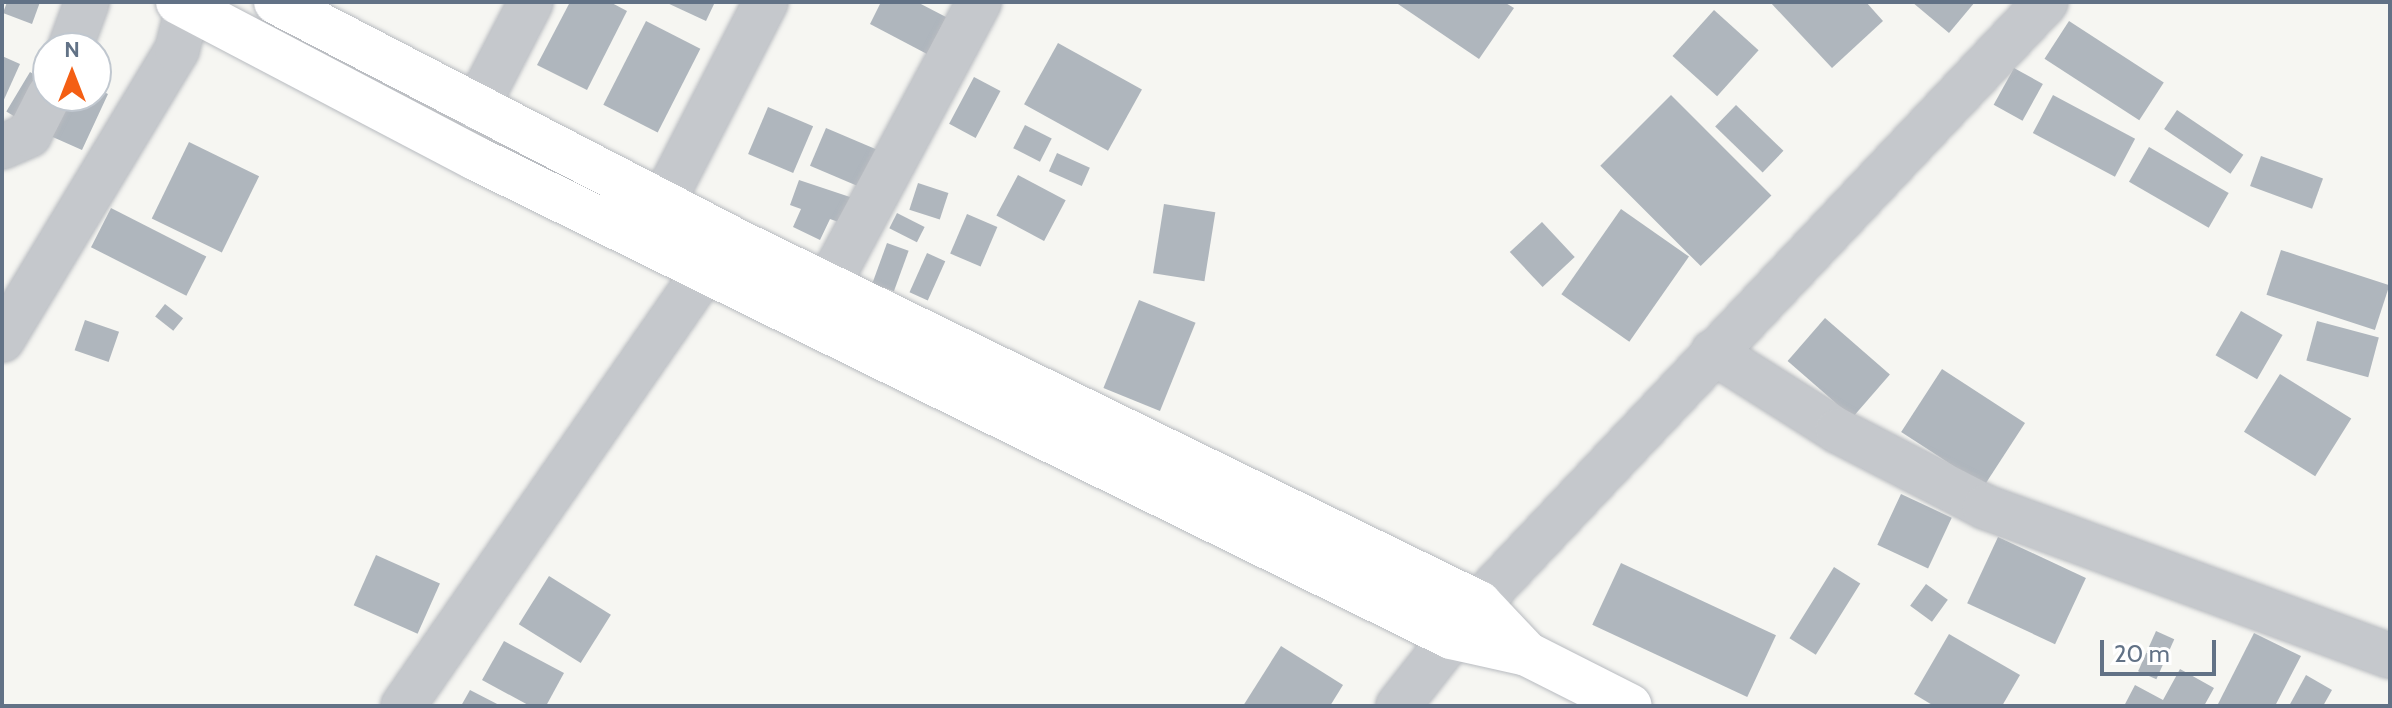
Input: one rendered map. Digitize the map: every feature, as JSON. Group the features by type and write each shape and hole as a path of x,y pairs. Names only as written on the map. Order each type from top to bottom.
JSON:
{"main road":[{"path":"276,2 476,108 828,285 1479,603 1527,654"},
{"path":"186,4 705,271 1451,637 1527,654 1630,706"}],"street":[{"path":"76,32 87,2"},
{"path":"476,108 531,2"},
{"path":"663,202 766,2"},
{"path":"828,285 979,2"},
{"path":"1398,706 1479,603 2046,2"},
{"path":"2,340 177,50 186,4"},
{"path":"2,147 29,135 41,112"},
{"path":"403,706 705,271"},
{"path":"1713,352 1838,431 1985,507 2390,656"}],"building":[{"path":"7,2 40,2 32,24 3,13"},
{"path":"570,2 610,2 627,11 587,90 537,65"},
{"path":"665,2 715,2 706,21"},
{"path":"881,2 917,2 946,17 927,54 870,24"},
{"path":"1395,2 1504,2 1514,8 1479,59"},
{"path":"1770,2 1866,2 1883,21 1832,68"},
{"path":"1912,2 1975,2 1949,33"},
{"path":"1714,10 1759,50 1717,96 1673,56"},
{"path":"646,21 700,49 658,132 603,105"},
{"path":"2069,21 2164,83 2139,120 2044,59"},
{"path":"1058,43 1142,90 1108,151 1024,104"},
{"path":"2,56 20,64 2,104"},
{"path":"2014,68 2043,84 2023,121 1994,105"},
{"path":"30,72 32,102 21,120 6,111"},
{"path":"974,77 1000,91 976,138 949,124"},
{"path":"1671,95 1771,195 1701,266 1600,166"},
{"path":"2053,95 2135,139 2115,177 2033,133"},
{"path":"1736,105 1783,151 1763,172 1715,127"},
{"path":"768,107 813,126 793,173 748,154"},
{"path":"2177,110 2243,155 2230,174 2164,129"},
{"path":"56,112 100,112 82,150 46,134"},
{"path":"1025,125 1052,139 1040,162 1013,148"},
{"path":"826,128 883,152 867,190 810,166"},
{"path":"189,142 259,176 222,253 152,218"},
{"path":"2149,147 2229,193 2209,228 2129,182"},
{"path":"1057,153 1090,168 1082,186 1049,171"},
{"path":"2261,156 2323,179 2312,209 2250,186"},
{"path":"1018,175 1066,200 1044,241 996,216"},
{"path":"799,180 856,199 847,225 830,219 820,240 793,227 801,209 790,205"},
{"path":"918,183 948,193 940,220 909,210"},
{"path":"1164,204 1215,212 1204,281 1153,273"},
{"path":"111,208 206,257 186,296 91,247"},
{"path":"1621,209 1689,257 1629,342 1561,294"},
{"path":"897,213 925,227 917,242 889,228"},
{"path":"967,214 997,227 981,266 950,254"},
{"path":"1542,222 1575,257 1543,287 1510,252"},
{"path":"887,243 909,251 894,291 872,283"},
{"path":"2281,250 2389,285 2375,330 2266,295"},
{"path":"927,253 945,261 928,300 910,292"},
{"path":"1139,300 1196,323 1160,411 1103,388"},
{"path":"165,304 183,318 173,331 155,317"},
{"path":"2241,311 2283,335 2257,379 2216,355"},
{"path":"1825,318 1890,374 1853,417 1788,361"},
{"path":"85,320 119,332 109,362 75,350"},
{"path":"2317,321 2379,338 2368,377 2306,361"},
{"path":"1942,369 2025,423 1984,486 1901,432"},
{"path":"2280,374 2351,419 2315,476 2244,432"},
{"path":"1901,494 1952,518 1928,568 1877,545"},
{"path":"1998,537 2086,578 2055,644 1967,603"},
{"path":"376,555 440,583 418,634 354,605"},
{"path":"1621,563 1776,635 1747,697 1592,625"},
{"path":"1834,567 1860,583 1816,655 1789,638"},
{"path":"549,576 611,615 581,663 519,624"},
{"path":"1926,584 1948,600 1932,622 1910,606"},
{"path":"2156,631 2174,639 2156,679 2138,671"},
{"path":"2254,633 2301,656 2275,706 2217,706"},
{"path":"1949,634 2020,675 2002,706 1934,706 1914,694"},
{"path":"504,641 564,673 546,706 530,706 482,680"},
{"path":"1281,646 1343,685 1330,706 1243,706"},
{"path":"2180,669 2214,688 2204,706 2124,706 2135,685 2163,700"},
{"path":"2306,675 2332,690 2323,706 2289,706"},
{"path":"470,690 501,706 461,706"}]}
